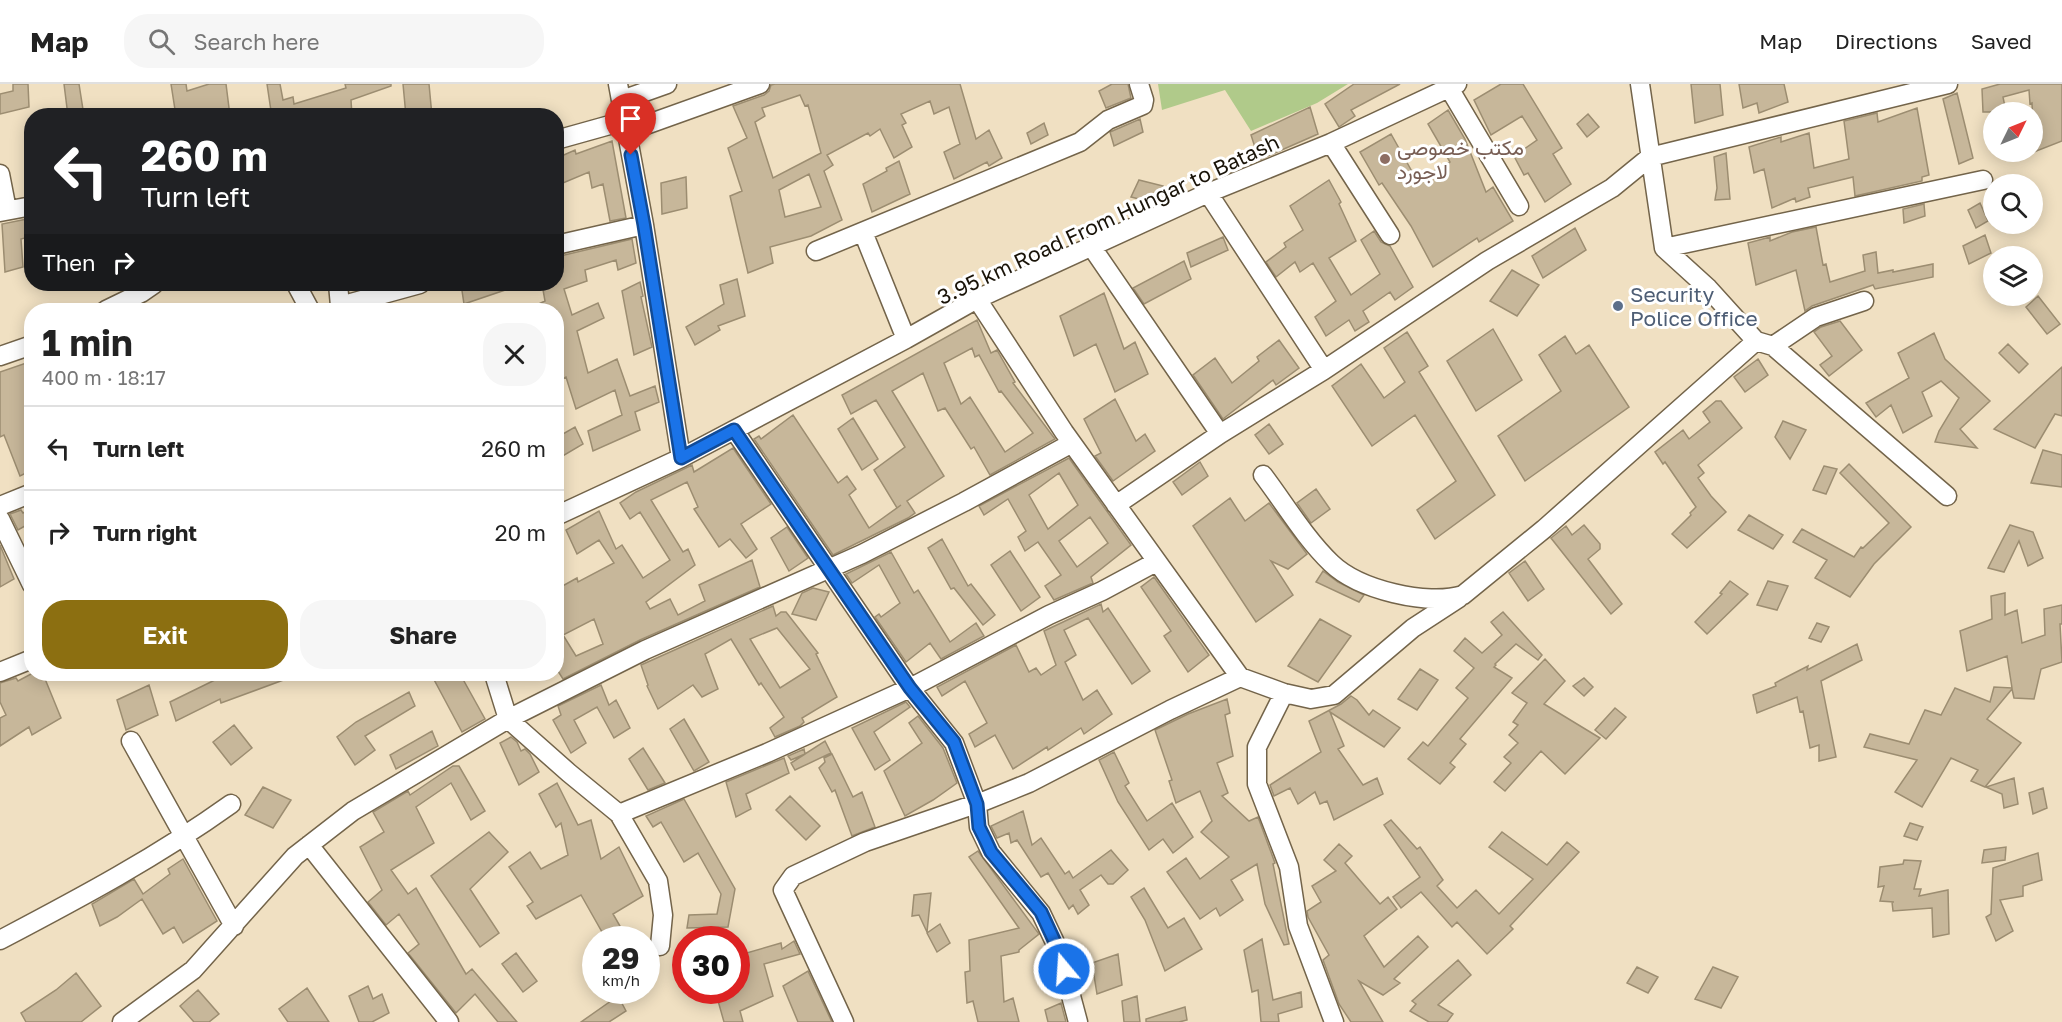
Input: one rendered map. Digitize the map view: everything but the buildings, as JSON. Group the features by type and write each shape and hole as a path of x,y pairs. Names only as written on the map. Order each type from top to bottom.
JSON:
{"street":[{"path":"667,84 620,92 644,225 681,458"},
{"path":"564,138 625,126 760,84"},
{"path":"816,251 1080,142 1108,120 1143,105 1144,100 1139,84"},
{"path":"1640,84 1664,248 1764,344 1947,496"},
{"path":"1116,505 1220,434 1324,370 1487,261 1612,188 1650,157 1948,84"},
{"path":"1454,86 1519,206"},
{"name":"3.95 km Road From Hungar to Batash","path":"564,512 681,458 977,299 1208,193 1331,143 1426,92 1454,86"},
{"path":"1331,143 1390,235"},
{"path":"0,174 4,211 24,207"},
{"path":"1664,248 1983,180"},
{"path":"1208,193 1324,370"},
{"path":"564,243 644,225"},
{"path":"863,232 906,339"},
{"path":"1091,246 1220,434"},
{"path":"120,303 144,291"},
{"path":"356,303 396,291"},
{"path":"977,299 1071,443 1240,677 1284,693 1311,699 1334,695 1413,628 1463,595 1764,344 1816,317 1864,302"},
{"path":"0,356 24,348"},
{"path":"734,430 910,688 954,742 979,827 991,852 1041,912 1059,951 1078,1022"},
{"path":"122,1022 193,970 295,856 353,811 508,719 645,650 828,570 964,502 1071,443"},
{"path":"1263,475 1315,546 1333,565 1365,584 1405,596 1449,599 1463,595"},
{"path":"0,506 24,496"},
{"path":"0,519 24,568"},
{"path":"619,814 767,753 910,688 1156,562"},
{"path":"0,672 24,662"},
{"path":"844,1022 783,890 793,876 866,842 1029,783 1170,710 1240,677"},
{"path":"497,681 508,719 619,814 658,881 663,915 660,946"},
{"path":"1284,693 1257,747 1257,784 1289,867 1298,926 1334,1022"},
{"path":"131,741 234,926"},
{"path":"0,940 96,889 184,838 231,804"},
{"path":"309,845 449,1022"}],"green space":[{"path":"1158,84 1348,84 1317,103 1251,131 1225,90 1162,110"}],"place":[{"name":"مکتب خصوصی لاجورد","path":"1385,159"},
{"name":"Security Police Office","path":"1618,306"}],"route":[{"path":"631,155 681,458 734,430 910,688 954,742 977,804 979,827 991,852 1041,912 1059,951 1064,969"}]}
